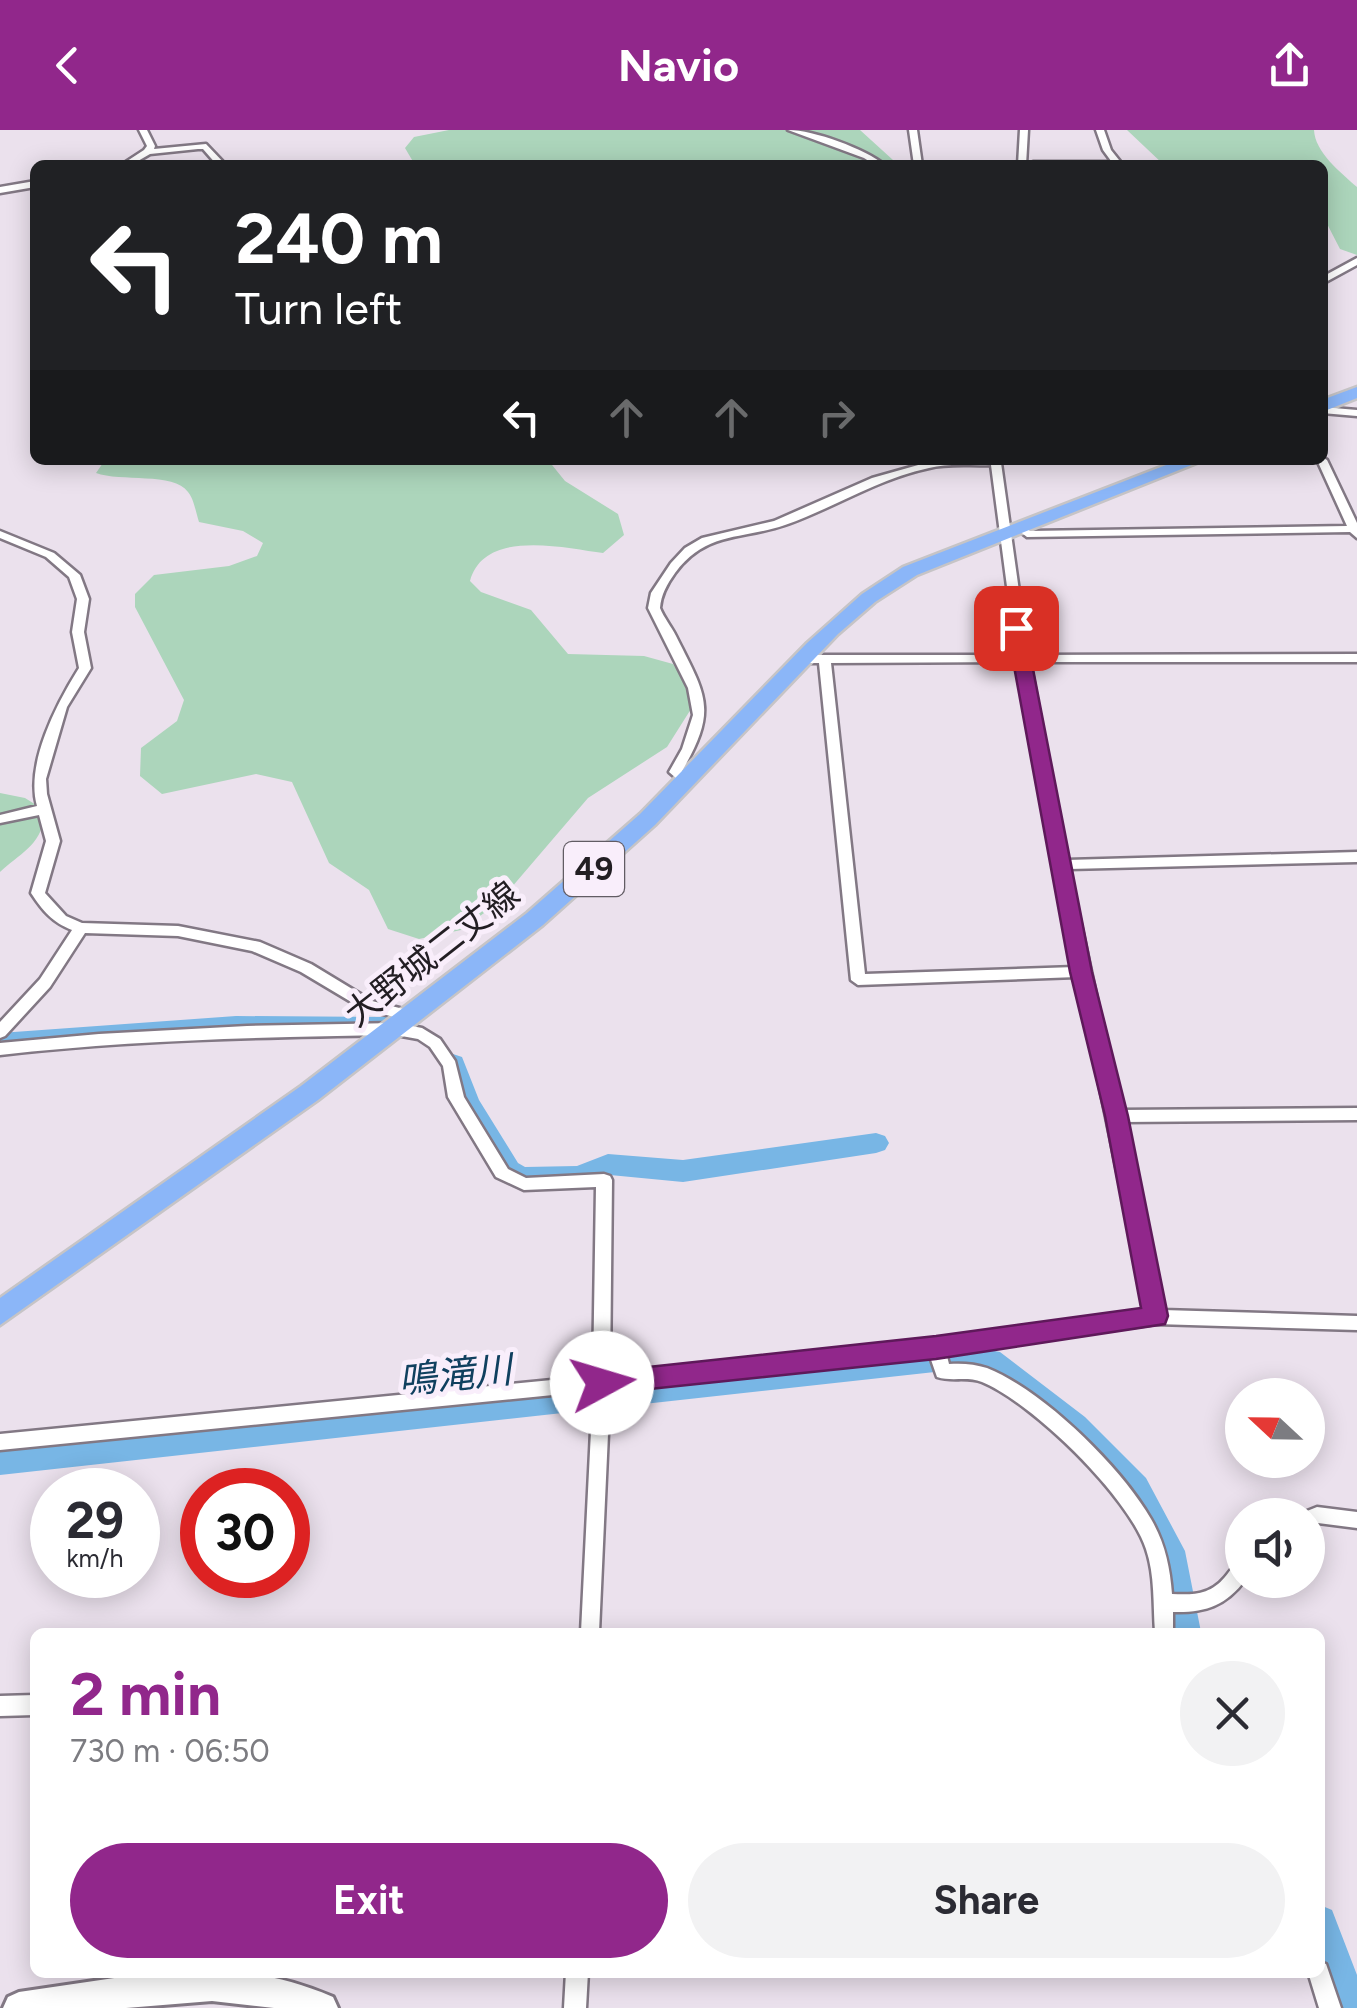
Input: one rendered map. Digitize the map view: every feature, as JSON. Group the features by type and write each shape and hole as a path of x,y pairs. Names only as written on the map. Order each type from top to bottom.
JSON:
{"main road":[{"path":"1328,405 1357,392"},
{"name":"大野城二丈線","path":"0,1313 405,1023 608,856 814,660 855,608 890,582 1182,465"},
{"path":"19,2008 117,2002 238,1983 297,1995 322,2008"}],"street":[{"path":"144,130 151,146 148,152"},
{"path":"792,130 873,160"},
{"path":"913,130 917,160"},
{"path":"1022,160 1024,130"},
{"path":"1100,130 1115,160"},
{"path":"134,160 148,152 202,146 217,160"},
{"path":"0,190 30,185"},
{"path":"1328,278 1357,262"},
{"path":"1328,409 1357,413"},
{"path":"688,781 675,772 698,736 698,690 678,661 654,608 658,592 678,560 705,540 788,520 841,492 927,465"},
{"path":"999,465 1012,530 1020,660 1081,972 1116,1116 1156,1316"},
{"path":"1012,530 1027,534 1356,531 1324,465"},
{"path":"0,534 63,564 74,574 83,599 78,632 84,668 58,715 40,779 53,841 38,893 60,920 81,928 178,931 255,946 306,968 435,1043 450,1065 461,1106 502,1174 524,1184 604,1180 602,1383 590,1628"},
{"path":"1081,972 858,980 814,660 1357,658"},
{"path":"0,819 44,808"},
{"path":"1060,864 1357,856"},
{"path":"0,1032 44,984 81,928"},
{"path":"0,1049 95,1038 405,1023"},
{"path":"1116,1116 1357,1114"},
{"path":"0,1442 936,1348 1156,1316 1357,1322"},
{"path":"936,1348 943,1372 965,1370 986,1375 1066,1434 1105,1472 1149,1534 1163,1602 1164,1628"},
{"path":"1325,1516 1357,1520"},
{"path":"1163,1602 1204,1606 1225,1591"},
{"path":"0,1706 30,1704"},
{"path":"575,2008 576,1978"},
{"path":"1320,1978 1330,2008"}],"green space":[{"path":"449,130 860,130 893,160 412,160 405,148 414,137"},
{"path":"1127,130 1314,130 1324,154 1357,187 1357,255 1340,249 1328,226 1328,160 1159,160"},
{"path":"102,465 552,465 565,481 618,514 624,535 603,553 548,546 508,548 478,564 470,581 481,592 531,610 568,654 644,656 673,664 686,683 691,709 667,747 588,798 499,902 461,930 419,939 388,929 369,890 329,863 292,782 256,774 162,794 140,776 141,748 177,721 184,700 135,607 135,594 154,575 229,566 257,556 263,543 243,531 199,522 192,498 181,486 96,473"},
{"path":"0,793 25,798 41,808 43,819 31,845 0,872"}],"waterway":[{"path":"0,1042 236,1025 385,1026"},
{"path":"453,1064 467,1103 509,1170 520,1177 579,1176 608,1164 683,1171 876,1143"},
{"name":"鳴滝川","path":"0,1462 962,1357 990,1361 1044,1401 1075,1426 1135,1488 1170,1551 1184,1628"},
{"name":"鳴滝川","path":"1325,1936 1351,2008"}],"route":[{"path":"602,1383 936,1348 1156,1316 1116,1116 1081,972 1016,628"}]}
